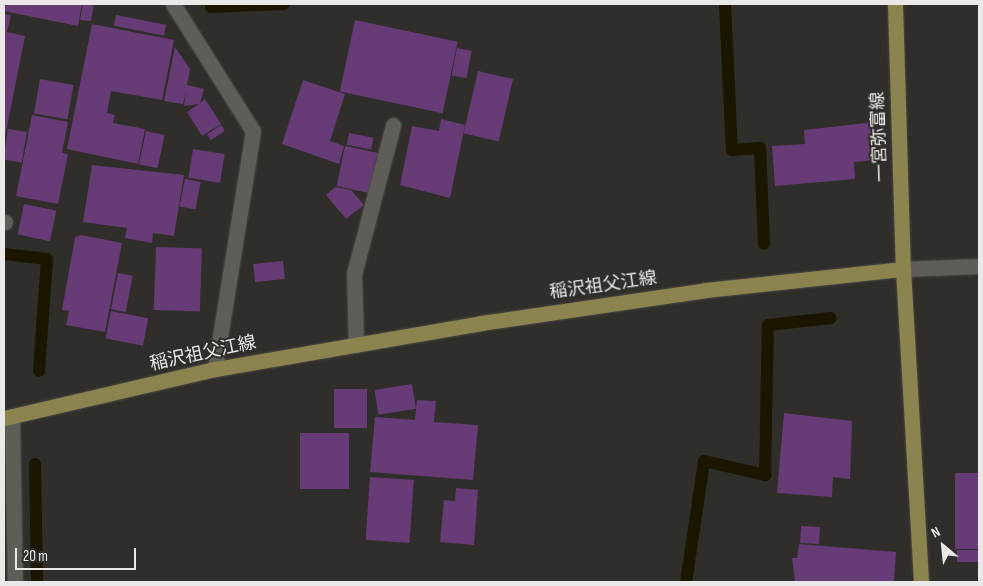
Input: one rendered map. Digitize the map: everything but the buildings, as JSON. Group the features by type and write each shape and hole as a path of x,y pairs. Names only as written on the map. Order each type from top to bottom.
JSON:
{"main road":[{"name":"一宮弥富線","path":"895,4 903,269"},
{"name":"稲沢祖父江線","path":"8,417 216,369 356,345 706,290 903,269"},
{"path":"903,269 921,582"}],"street":[{"path":"177,5 253,131 216,369"},
{"path":"356,345 354,274 393,125"},
{"path":"903,269 979,266"},
{"path":"8,417 15,582"}],"waterway":[{"path":"211,7 284,4"},
{"path":"725,4 732,150 760,148 764,244"},
{"path":"4,254 47,259 39,371"},
{"path":"686,582 704,461 765,475 768,325 831,318"},
{"path":"35,464 37,582"}]}
